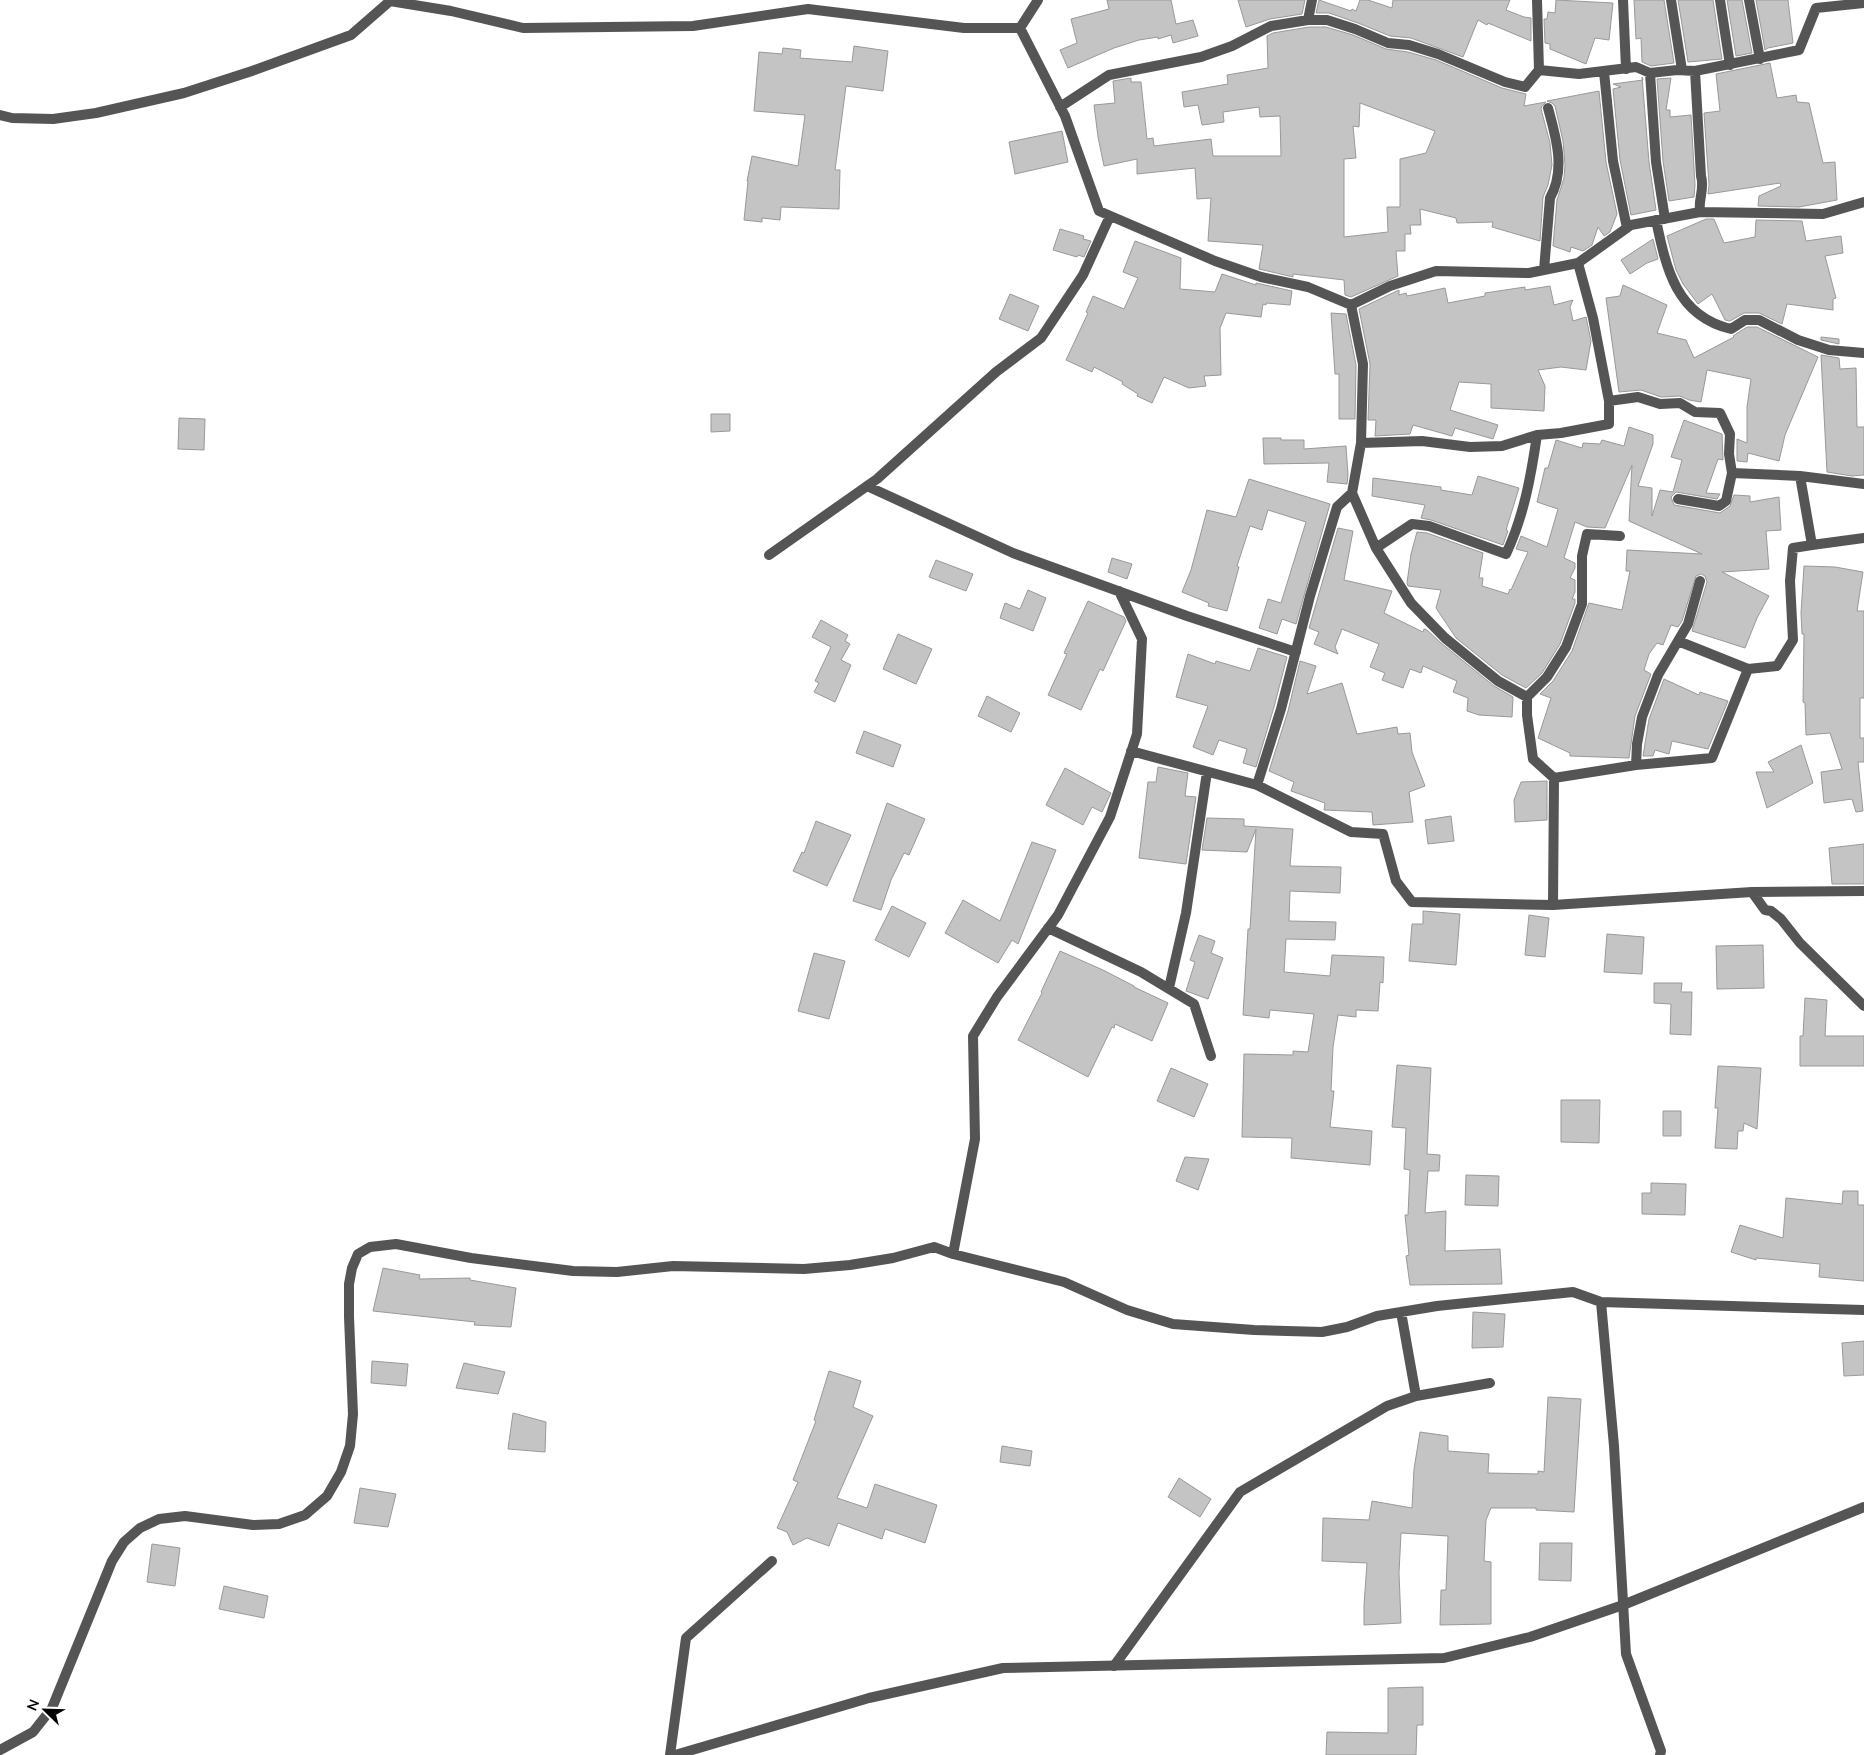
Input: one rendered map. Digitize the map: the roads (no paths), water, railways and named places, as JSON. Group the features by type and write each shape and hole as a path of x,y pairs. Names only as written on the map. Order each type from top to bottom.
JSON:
{"street":[{"path":"1020,28 1038,0"},
{"path":"1308,20 1312,0"},
{"path":"1060,107 1110,75 1201,57 1232,46 1271,26 1308,20 1326,20 1355,29 1388,43 1409,45 1438,54 1505,82 1526,86 1539,70 1537,0"},
{"path":"1623,0 1626,69"},
{"path":"1671,0 1682,70"},
{"path":"1720,0 1730,64"},
{"path":"1749,0 1760,59"},
{"path":"0,115 12,118 53,120 184,93 252,71 351,35 390,1 451,11 524,28 692,26 808,9 964,28 1020,28"},
{"path":"1539,70 1579,74 1636,67 1650,73 1682,70 1695,71 1760,59 1799,50 1815,4 1864,3"},
{"path":"1020,28 1060,107 1099,211 1215,261 1261,277 1308,287 1351,305 1390,286 1436,271 1529,273 1578,263 1631,225 1700,212 1823,214 1864,202"},
{"path":"1695,71 1701,176 1704,185 1699,202 1700,212"},
{"path":"1604,72 1613,161 1627,228"},
{"path":"1650,73 1664,260 1687,306 1702,317 1721,326 1730,328 1745,320 1759,320 1798,340 1829,350 1864,353"},
{"path":"1544,270 1550,198 1554,190 1559,168 1555,133 1548,108"},
{"path":"769,555 867,486 996,372 1041,338 1083,275 1110,216"},
{"path":"1361,443 1422,441 1470,447 1502,446 1537,435 1561,434 1609,424 1609,401 1594,318 1578,263"},
{"path":"1351,305 1363,364 1361,443 1352,492 1376,548 1410,603 1445,638 1498,681 1527,697"},
{"path":"1609,401 1638,397 1660,404 1680,403 1695,412 1720,413 1730,434 1729,454 1732,473 1726,501 1719,506 1678,499"},
{"path":"1376,548 1412,524 1429,526 1506,554 1516,533 1529,487 1537,435"},
{"path":"1732,473 1800,476 1864,484"},
{"path":"1800,476 1812,545"},
{"path":"867,486 1013,553 1187,616 1296,652"},
{"path":"1257,785 1281,709 1336,507 1352,492"},
{"path":"1553,905 1554,778 1534,759 1526,715 1527,697 1547,677 1566,647 1582,604 1582,556 1587,534 1620,536"},
{"path":"1678,641 1748,669 1776,666 1793,640 1790,580 1793,548 1864,538"},
{"path":"1636,765 1637,744 1642,717 1658,675 1688,624 1700,581"},
{"path":"953,1254 975,1138 973,1036 997,997 1058,915 1110,817 1137,734 1142,639 1118,591"},
{"path":"1554,778 1636,765 1712,758 1748,669"},
{"path":"1131,751 1257,785 1351,832 1384,834 1396,881 1412,902 1553,905 1752,892 1864,891"},
{"path":"1169,988 1186,913 1207,772"},
{"path":"1752,892 1765,910 1771,911 1781,919 1800,943 1864,1006"},
{"path":"1048,928 1141,972 1194,1004 1211,1056"},
{"path":"0,1750 33,1732 52,1708 112,1561 124,1542 140,1528 159,1519 185,1516 253,1525 279,1524 305,1515 327,1496 341,1472 350,1446 353,1414 349,1284 352,1268 358,1254 370,1247 396,1244 471,1258 564,1270 617,1272 673,1266 804,1269 850,1265 893,1258 934,1247 953,1254 1064,1282 1127,1310 1172,1324 1254,1330 1322,1332 1347,1327 1376,1316 1437,1306 1574,1292 1601,1302 1864,1310"},
{"path":"1601,1302 1614,1446 1626,1654 1661,1751 1660,1755"},
{"path":"1401,1312 1416,1396"},
{"path":"1114,1666 1240,1492 1388,1406 1416,1396 1490,1383"},
{"path":"675,1755 869,1698 1003,1668 1444,1658 1530,1637 1623,1605 1864,1507"},
{"path":"670,1755 686,1638 772,1562"}]}
